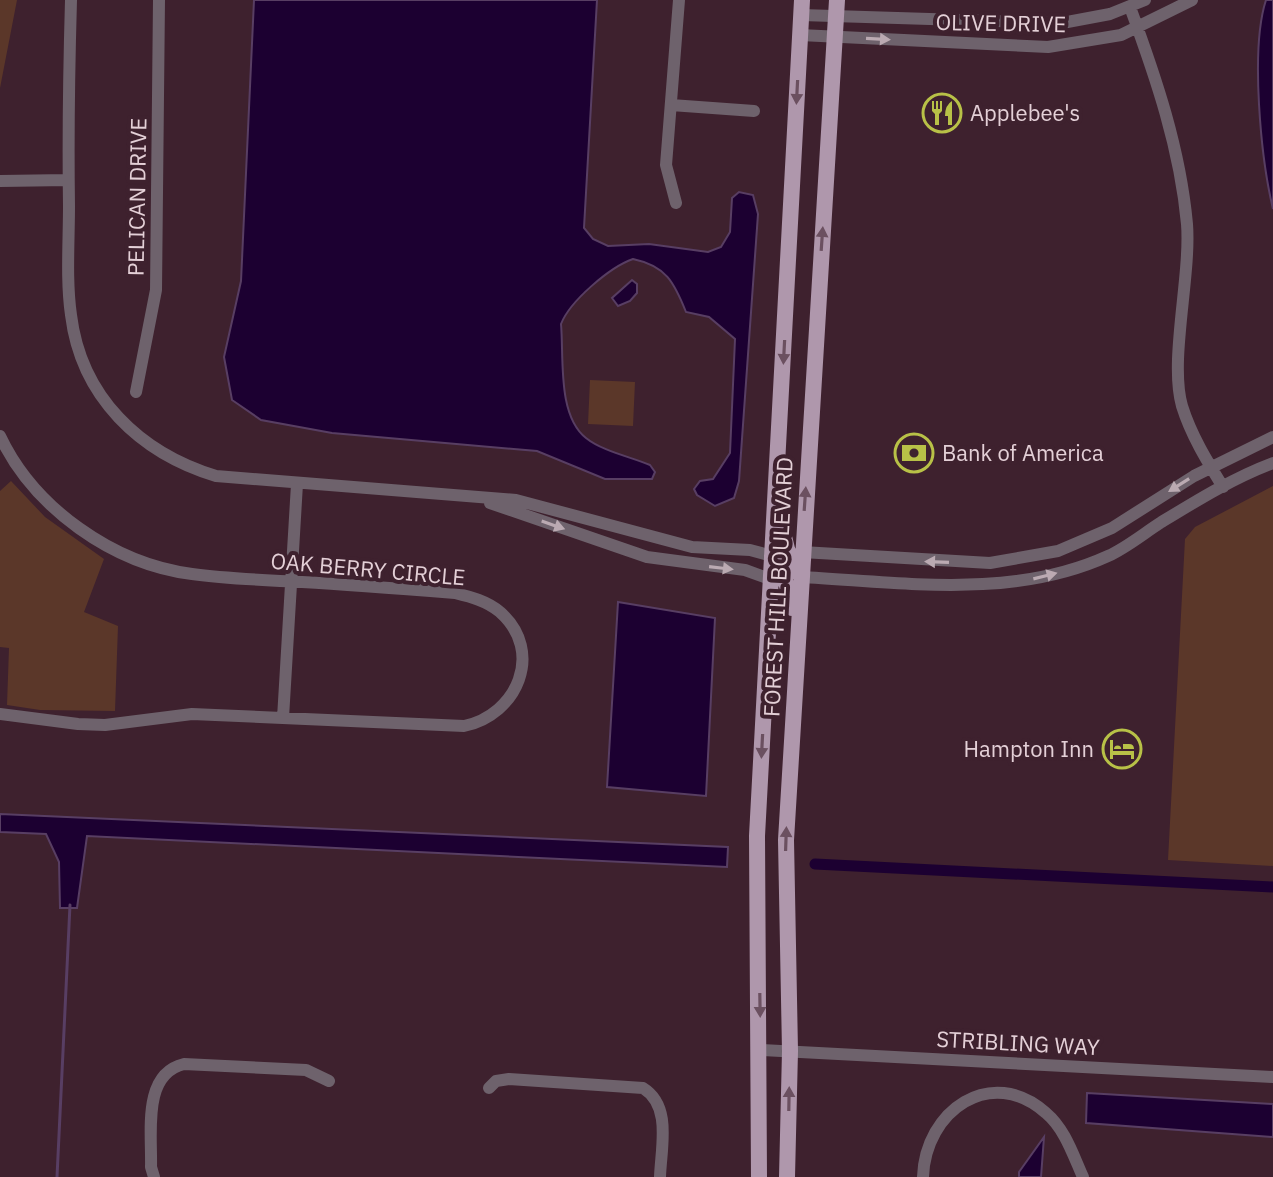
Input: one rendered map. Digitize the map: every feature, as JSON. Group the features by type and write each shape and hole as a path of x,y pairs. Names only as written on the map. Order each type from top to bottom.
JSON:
{"main road":[{"name":"FOREST HILL BOULEVARD","path":"759,1177 761,1050 757,836 801,7"},
{"name":"FOREST HILL BOULEVARD","path":"787,1177 790,1051 786,840 836,8"},
{"path":"776,503 787,549 800,577"},
{"path":"772,556 787,585 797,641"}],"street":[{"path":"71,0 68,180 72,325 84,366 106,403 153,449 194,469 239,479 516,500 692,547 750,550 772,556"},
{"name":"PELICAN DRIVE","path":"136,392 156,290 159,0"},
{"path":"676,203 666,165 679,0"},
{"name":"OLIVE DRIVE","path":"801,7 1062,23 1130,7 1145,0"},
{"name":"OLIVE DRIVE","path":"800,35 1036,47 1100,40 1138,28 1192,0"},
{"path":"1130,7 1160,91 1183,191 1188,256 1180,357 1182,403 1223,487"},
{"path":"671,105 754,111"},
{"path":"0,181 68,180"},
{"name":"OAK BERRY CIRCLE","path":"0,436 23,473 50,505 109,546 161,567 190,574 455,593 481,600 504,615 513,626 523,662 521,676 509,701 478,723 464,726 172,715 105,725 40,722 0,714"},
{"path":"802,552 990,563 1058,551 1121,522 1211,467 1273,437"},
{"path":"800,577 998,584 1075,568 1110,555 1223,487 1273,463"},
{"path":"283,718 297,484"},
{"path":"479,499 647,557 745,570 770,579"},
{"path":"1121,522 1132,541"},
{"name":"STRIBLING WAY","path":"761,1050 1273,1077"},
{"path":"154,1177 151,1167 154,1096 158,1081 169,1069 184,1064 306,1070 329,1081"},
{"path":"489,1088 496,1081 509,1079 643,1088 655,1098 662,1112 660,1177"},
{"path":"923,1177 927,1144 939,1122 958,1105 991,1094 1021,1098 1043,1110 1060,1130 1083,1177"}],"shaded area":[{"path":"0,0 17,0 0,88"},
{"path":"254,0 597,0 584,228 593,239 608,246 649,244 708,252 721,247 730,232 732,198 739,192 753,195 758,214 739,481 734,498 715,506 697,495 694,489 700,481 713,479 730,453 735,339 709,317 686,312 677,292 661,271 633,259 613,269 592,286 573,305 561,324 564,385 570,415 586,438 608,450 650,465 655,472 652,479 605,479 537,451 332,433 261,420 232,400 224,357 241,281"},
{"path":"1266,0 1273,0 1273,209 1259,104 1259,46"},
{"path":"632,280 637,284 637,293 630,301 618,306 612,298"},
{"path":"590,380 635,382 633,426 588,424"},
{"path":"11,481 45,517 104,559 84,612 118,626 115,711 40,710 7,705 9,648 0,647 0,491"},
{"path":"1273,486 1273,866 1168,860 1185,539 1195,527"},
{"path":"618,602 715,618 706,796 607,787"},
{"path":"0,814 728,847 727,867 87,836 77,908 60,908 59,862 46,834 0,832"},
{"path":"1087,1093 1273,1104 1273,1137 1086,1123"},
{"path":"1044,1137 1041,1177 1019,1177 1019,1172"}],"waterway":[{"path":"815,864 1273,887"},
{"path":"57,1177 70,905"}],"place":[{"name":"Applebee's","path":"942,113"},
{"name":"Bank of America","path":"914,453"},
{"name":"Hampton Inn","path":"1122,749"}]}
